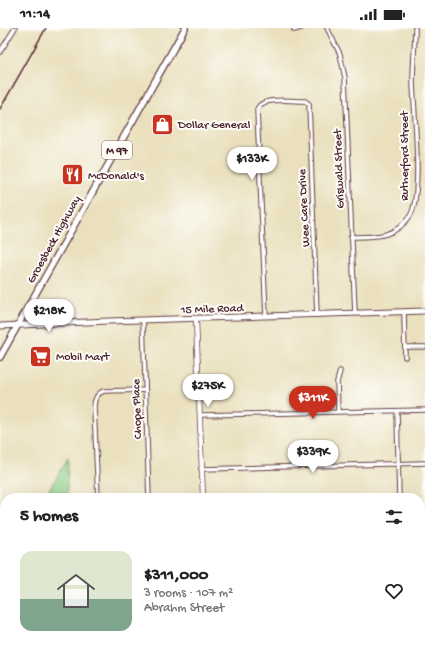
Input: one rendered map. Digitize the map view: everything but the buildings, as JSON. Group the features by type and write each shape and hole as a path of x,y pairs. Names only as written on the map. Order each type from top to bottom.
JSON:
{"main road":[{"name":"Groesbeck Highway","path":"0,357 185,28"},
{"name":"15 Mile Road","path":"0,326 425,311"}],"street":[{"path":"0,52 15,28"},
{"path":"294,30 301,28"},
{"name":"Griswald Street","path":"327,28 340,54 344,70 355,313"},
{"name":"Rutherford Street","path":"351,236 379,236 392,233 407,220 415,204 416,168 413,68 414,28"},
{"name":"Wee Care Drive","path":"266,316 257,110 258,106 265,101 305,101 308,104 317,315"},
{"path":"404,312 405,356"},
{"path":"196,319 203,493"},
{"name":"Chope Place","path":"143,320 150,493"},
{"path":"405,347 425,347"},
{"path":"338,412 337,382 340,371"},
{"path":"98,493 94,407 95,399 104,391 145,390"},
{"path":"200,415 425,410"},
{"path":"396,411 399,493"},
{"path":"201,469 425,463"}],"green space":[{"path":"68,458 67,493 47,493"}],"railway":[{"path":"0,109 46,28"}],"place":[{"name":"Dollar General","path":"162,124"},
{"name":"McDonald's","path":"72,175"},
{"name":"Mobil Mart","path":"41,356"}]}
